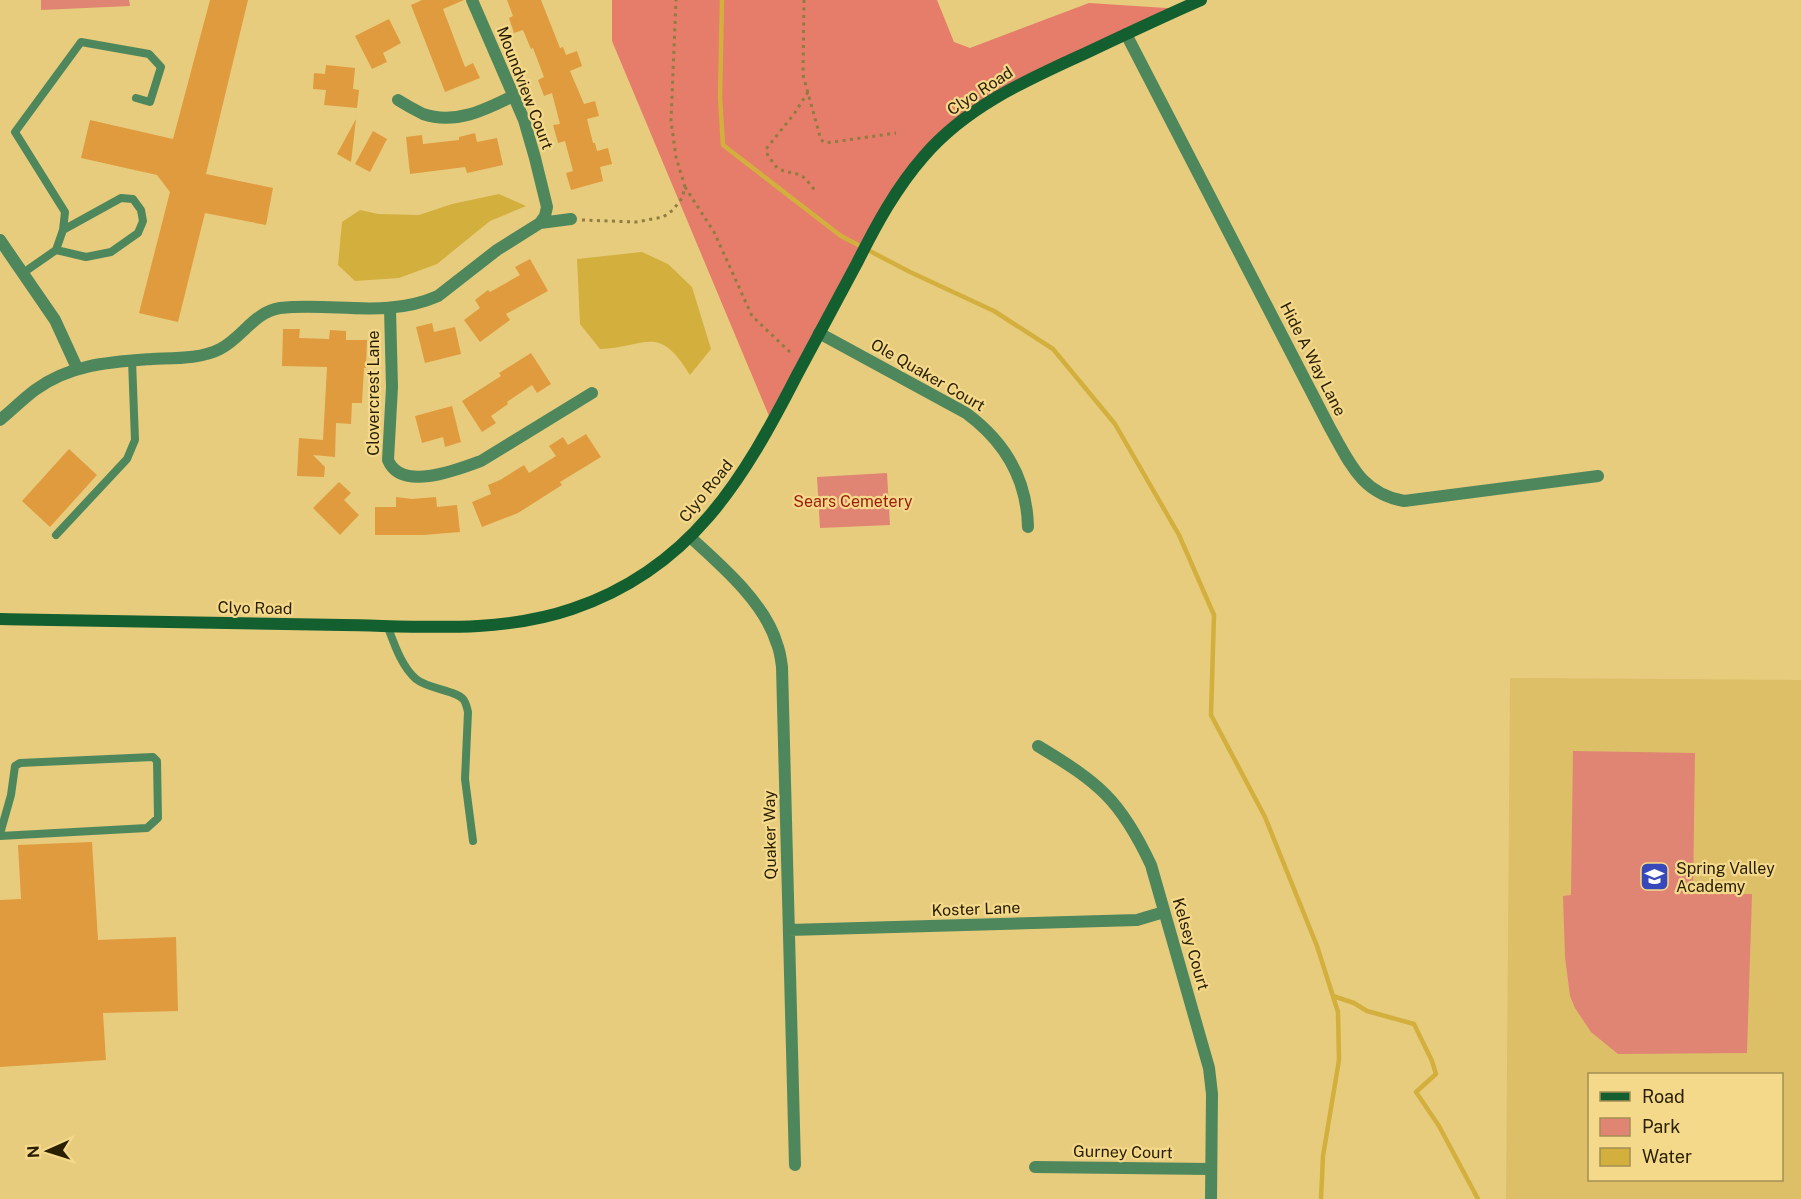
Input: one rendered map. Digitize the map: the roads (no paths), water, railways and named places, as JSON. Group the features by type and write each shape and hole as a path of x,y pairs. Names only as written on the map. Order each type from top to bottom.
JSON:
{"street":[{"name":"Moundview Court","path":"472,0 524,120 547,207 540,223"},
{"name":"Clyo Road","path":"0,619 167,623 502,624 533,620 567,610 612,592 642,575 690,537 709,518 753,456 881,216 905,179 926,154 953,127 1001,93 1201,0"},
{"name":"Hide A Way Lane","path":"1126,34 1330,428 1355,471 1365,483 1381,494 1404,501 1598,476"},
{"path":"398,100 423,114 453,118 468,116 513,96"},
{"path":"0,420 36,389 77,368 98,363 204,355 233,340 257,318 279,308 390,309 409,306 438,296 497,250 540,223 571,219"},
{"path":"0,240 55,320 77,368"},
{"name":"Clovercrest Lane","path":"390,309 392,387 388,460 390,466 402,475 433,475 461,469 481,461 592,393"},
{"name":"Ole Quaker Court","path":"819,333 966,413 981,424 997,441 1017,474 1028,507 1028,527"},
{"name":"Quaker Way","path":"690,537 750,597 777,643 782,667 795,1165"},
{"name":"Kelsey Court","path":"1038,746 1081,772 1099,786 1117,805 1136,834 1151,865 1209,1068 1212,1094 1211,1199"},
{"name":"Koster Lane","path":"789,930 1137,920 1164,912"},
{"name":"Gurney Court","path":"1035,1167 1211,1169"}],"lane":[{"path":"23,273 56,250 63,230 65,212 15,132 81,42 149,54 161,66 150,102 136,98"},
{"path":"56,250 86,257 111,252 138,232 143,221 141,210 133,199 121,198 63,230"},
{"path":"56,535 127,459 135,440 132,360"},
{"path":"387,625 396,648 414,677 426,685 456,695 465,701 468,712 465,779 473,841"},
{"path":"153,757 157,761 158,818 147,828 0,835 11,795 15,766 20,763 153,757"}],"water":[{"path":"499,194 526,206 490,221 437,264 399,278 355,281 338,265 342,222 360,210 378,214 419,215 452,204"},
{"path":"642,252 668,264 692,287 711,349 690,375 679,359 660,343 641,343 600,349 580,324 577,259"}],"waterway":[{"path":"722,0 720,98 723,145 841,236 910,272 994,311 1053,349 1115,424 1179,535 1214,615 1211,715 1265,817 1317,946 1338,1012 1339,1060 1323,1156 1321,1199"},
{"path":"1333,996 1354,1003 1367,1011 1414,1024 1436,1074 1416,1092 1439,1126 1478,1199"}],"place":[{"name":"Spring Valley Academy","path":"1655,877"}],"park label":[{"name":"Sears Cemetery","path":"853,501"}]}
